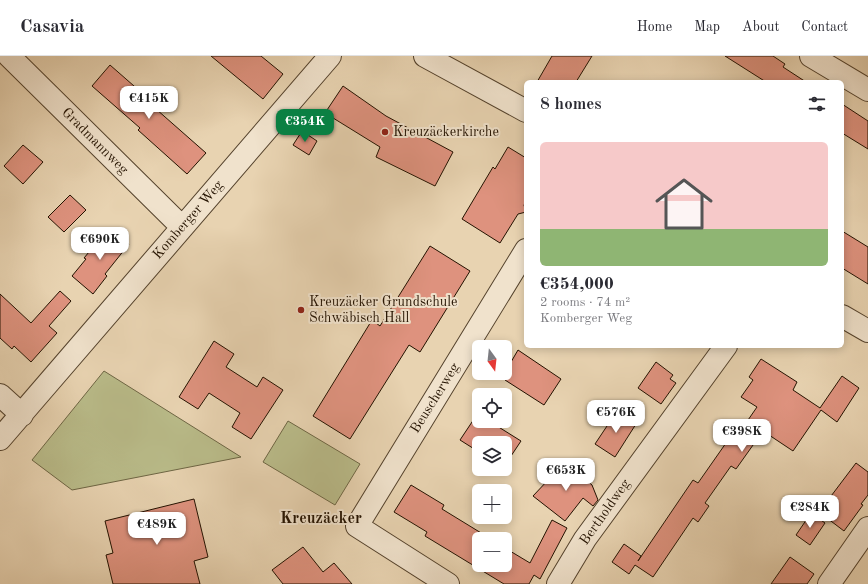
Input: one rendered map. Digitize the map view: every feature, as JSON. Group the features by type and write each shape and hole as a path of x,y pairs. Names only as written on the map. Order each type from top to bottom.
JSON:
{"street":[{"name":"Gradmannweg","path":"9,56 182,227"},
{"name":"Komberger Weg","path":"0,439 330,56"},
{"path":"425,56 524,110"},
{"path":"811,56 868,90"},
{"name":"Beuscherweg","path":"448,584 357,526 524,253"},
{"path":"844,317 868,332"},
{"name":"Bertholdweg","path":"558,584 585,539 725,348"},
{"path":"0,395 22,415"},
{"path":"829,584 868,528"}],"green space":[{"path":"104,371 241,457 72,490 32,460"},
{"path":"288,421 360,464 335,505 263,462"}],"building":[{"path":"211,56 261,56 283,74 263,99"},
{"path":"552,56 592,56 577,80 538,80"},
{"path":"725,56 773,56 785,64 783,67 803,80 763,80"},
{"path":"110,65 158,107 156,109 206,153 187,174 138,130 140,128 92,86"},
{"name":"Kreuzäckerkirche","path":"343,86 386,116 453,152 435,186 376,157 380,147 325,113"},
{"path":"844,105 868,121 868,149 844,134"},
{"path":"302,131 317,141 309,155 293,145"},
{"path":"23,145 43,162 23,184 4,166"},
{"path":"508,147 524,157 524,212 518,214 500,243 462,219 493,167 495,169"},
{"path":"70,195 86,210 64,232 48,217"},
{"path":"109,228 129,244 105,274 107,276 93,294 72,276 86,259 84,258"},
{"path":"844,232 868,247 868,284 844,269"},
{"path":"430,246 470,271 420,352 409,345 350,439 313,416 372,320 380,326"},
{"path":"60,291 71,301 49,326 57,333 31,362 14,346 12,349 0,338 0,294 31,323"},
{"path":"214,341 234,354 226,367 257,387 263,377 283,390 251,439 232,427 240,413 209,393 198,409 179,397"},
{"path":"518,350 561,379 544,405 505,380 512,380 512,360"},
{"path":"761,359 797,382 793,390 820,408 842,376 859,388 837,422 821,410 793,451 763,431 736,469 731,466 705,503 709,506 698,522 693,518 653,577 635,565 629,574 612,562 624,544 641,556 638,561 693,480 698,483 733,433 737,436 757,407 741,397 753,380 749,377"},
{"path":"656,362 673,375 670,379 676,383 661,404 638,388"},
{"path":"617,411 636,424 615,457 595,444"},
{"path":"472,422 472,428 500,428 521,441 512,454 512,436 472,436 472,448 460,440"},
{"path":"565,462 592,485 598,500 593,506 583,498 565,521 533,496"},
{"path":"856,463 868,472 868,495 861,504 863,505 844,531 819,512"},
{"path":"411,485 444,505 442,509 480,532 472,532 472,565 425,536 427,532 394,512"},
{"path":"194,499 208,557 194,561 200,584 113,584 106,555 113,553 105,521"},
{"path":"811,513 825,523 810,545 796,535"},
{"path":"552,520 567,528 540,579 534,575 529,584 504,584 484,572 512,572 512,552 530,563"},
{"path":"303,547 323,572 334,563 352,584 283,584 272,570"},
{"path":"790,557 814,574 807,584 771,584"}],"place":[{"name":"Kreuzäckerkirche","path":"385,132"},
{"name":"Kreuzäcker Grundschule Schwäbisch Hall","path":"301,310"}],"district":[{"name":"Kreuzäcker","path":"321,519"}]}
